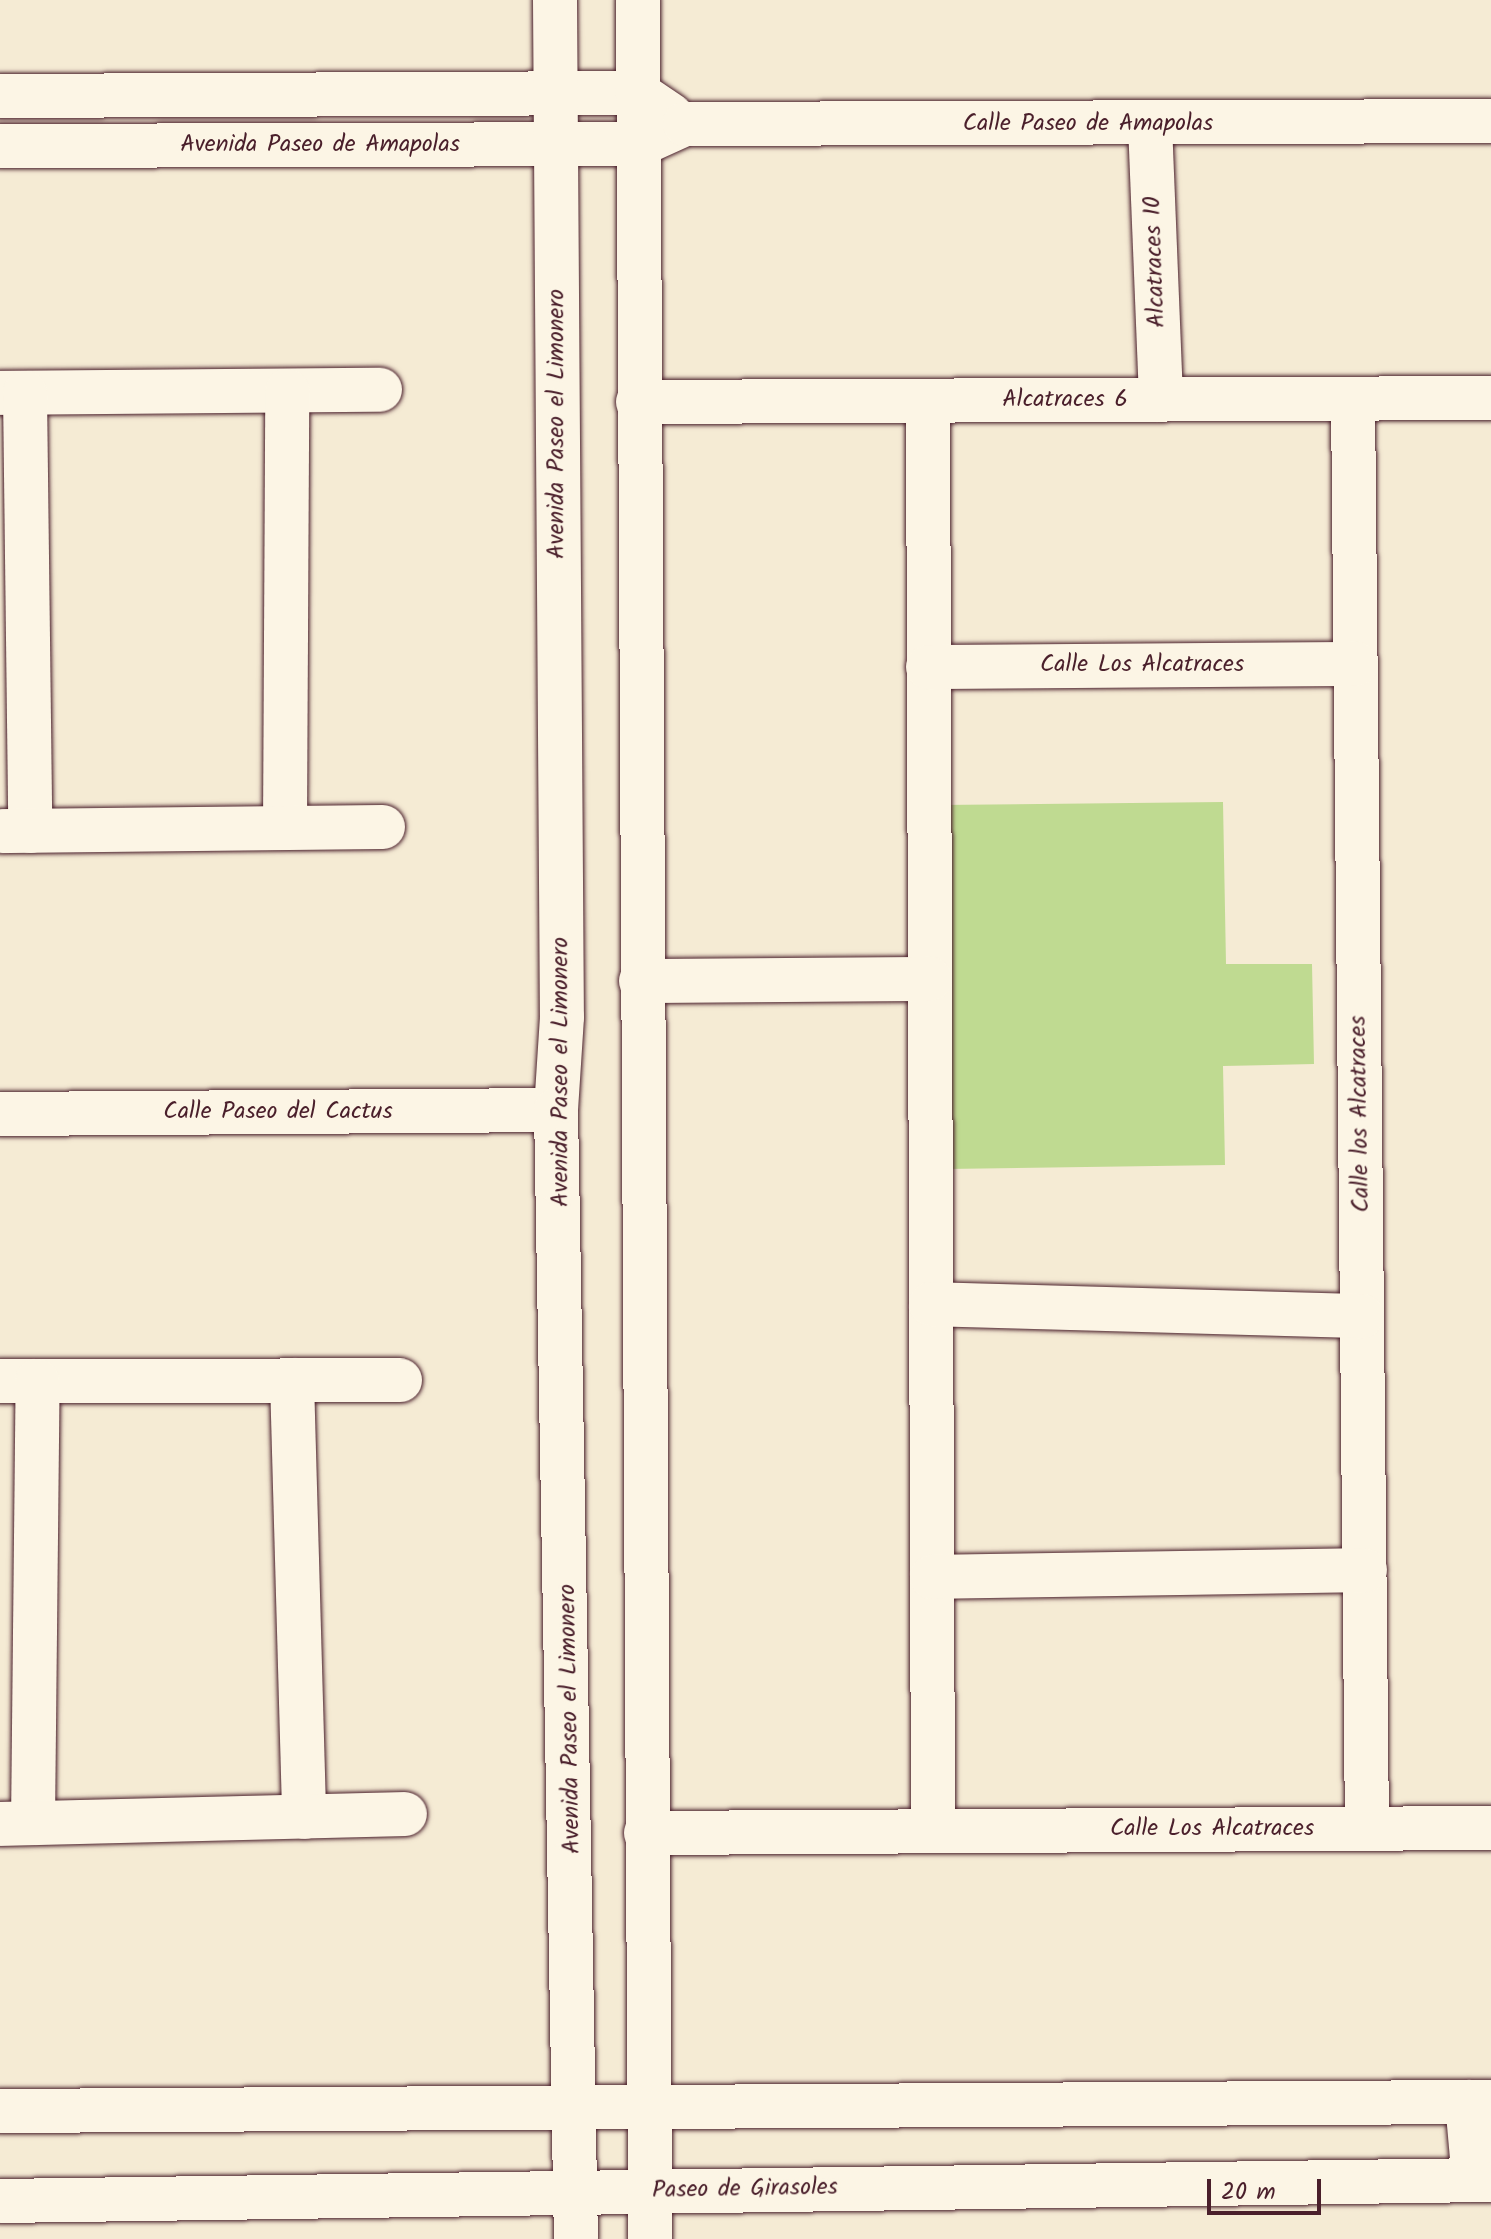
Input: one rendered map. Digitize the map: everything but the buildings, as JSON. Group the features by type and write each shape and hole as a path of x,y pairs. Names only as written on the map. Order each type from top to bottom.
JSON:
{"street":[{"name":"Avenida Paseo el Limonero","path":"555,0 562,1001 556,1110 576,2239"},
{"path":"638,0 650,2239"},
{"name":"Avenida Paseo de Amapolas","path":"0,96 638,93"},
{"path":"638,93 685,124"},
{"name":"Calle Paseo de Amapolas","path":"641,144 685,124 1491,121"},
{"name":"Alcatraces 10","path":"1150,124 1161,400"},
{"name":"Avenida Paseo de Amapolas","path":"0,146 641,144"},
{"path":"380,390 13,393 15,831 383,827"},
{"path":"285,828 287,391"},
{"name":"Alcatraces 6","path":"638,402 1491,398"},
{"name":"Calle los Alcatraces","path":"1353,399 1367,1829"},
{"path":"928,401 933,1831"},
{"name":"Calle Los Alcatraces","path":"928,667 1356,664"},
{"path":"641,981 930,979"},
{"name":"Calle Paseo del Cactus","path":"0,1114 556,1110"},
{"path":"931,1304 1362,1316"},
{"path":"292,1380 304,1817"},
{"path":"400,1380 19,1381 17,1823 405,1814"},
{"path":"932,1577 1365,1570"},
{"name":"Calle Los Alcatraces","path":"646,1833 1491,1828"},
{"path":"0,2111 1479,2102 1483,2180"},
{"name":"Paseo de Girasoles","path":"0,2201 1483,2180"}],"green space":[{"path":"1223,802 1226,964 1312,964 1314,1064 1223,1066 1225,1165 946,1169 939,805"}]}
